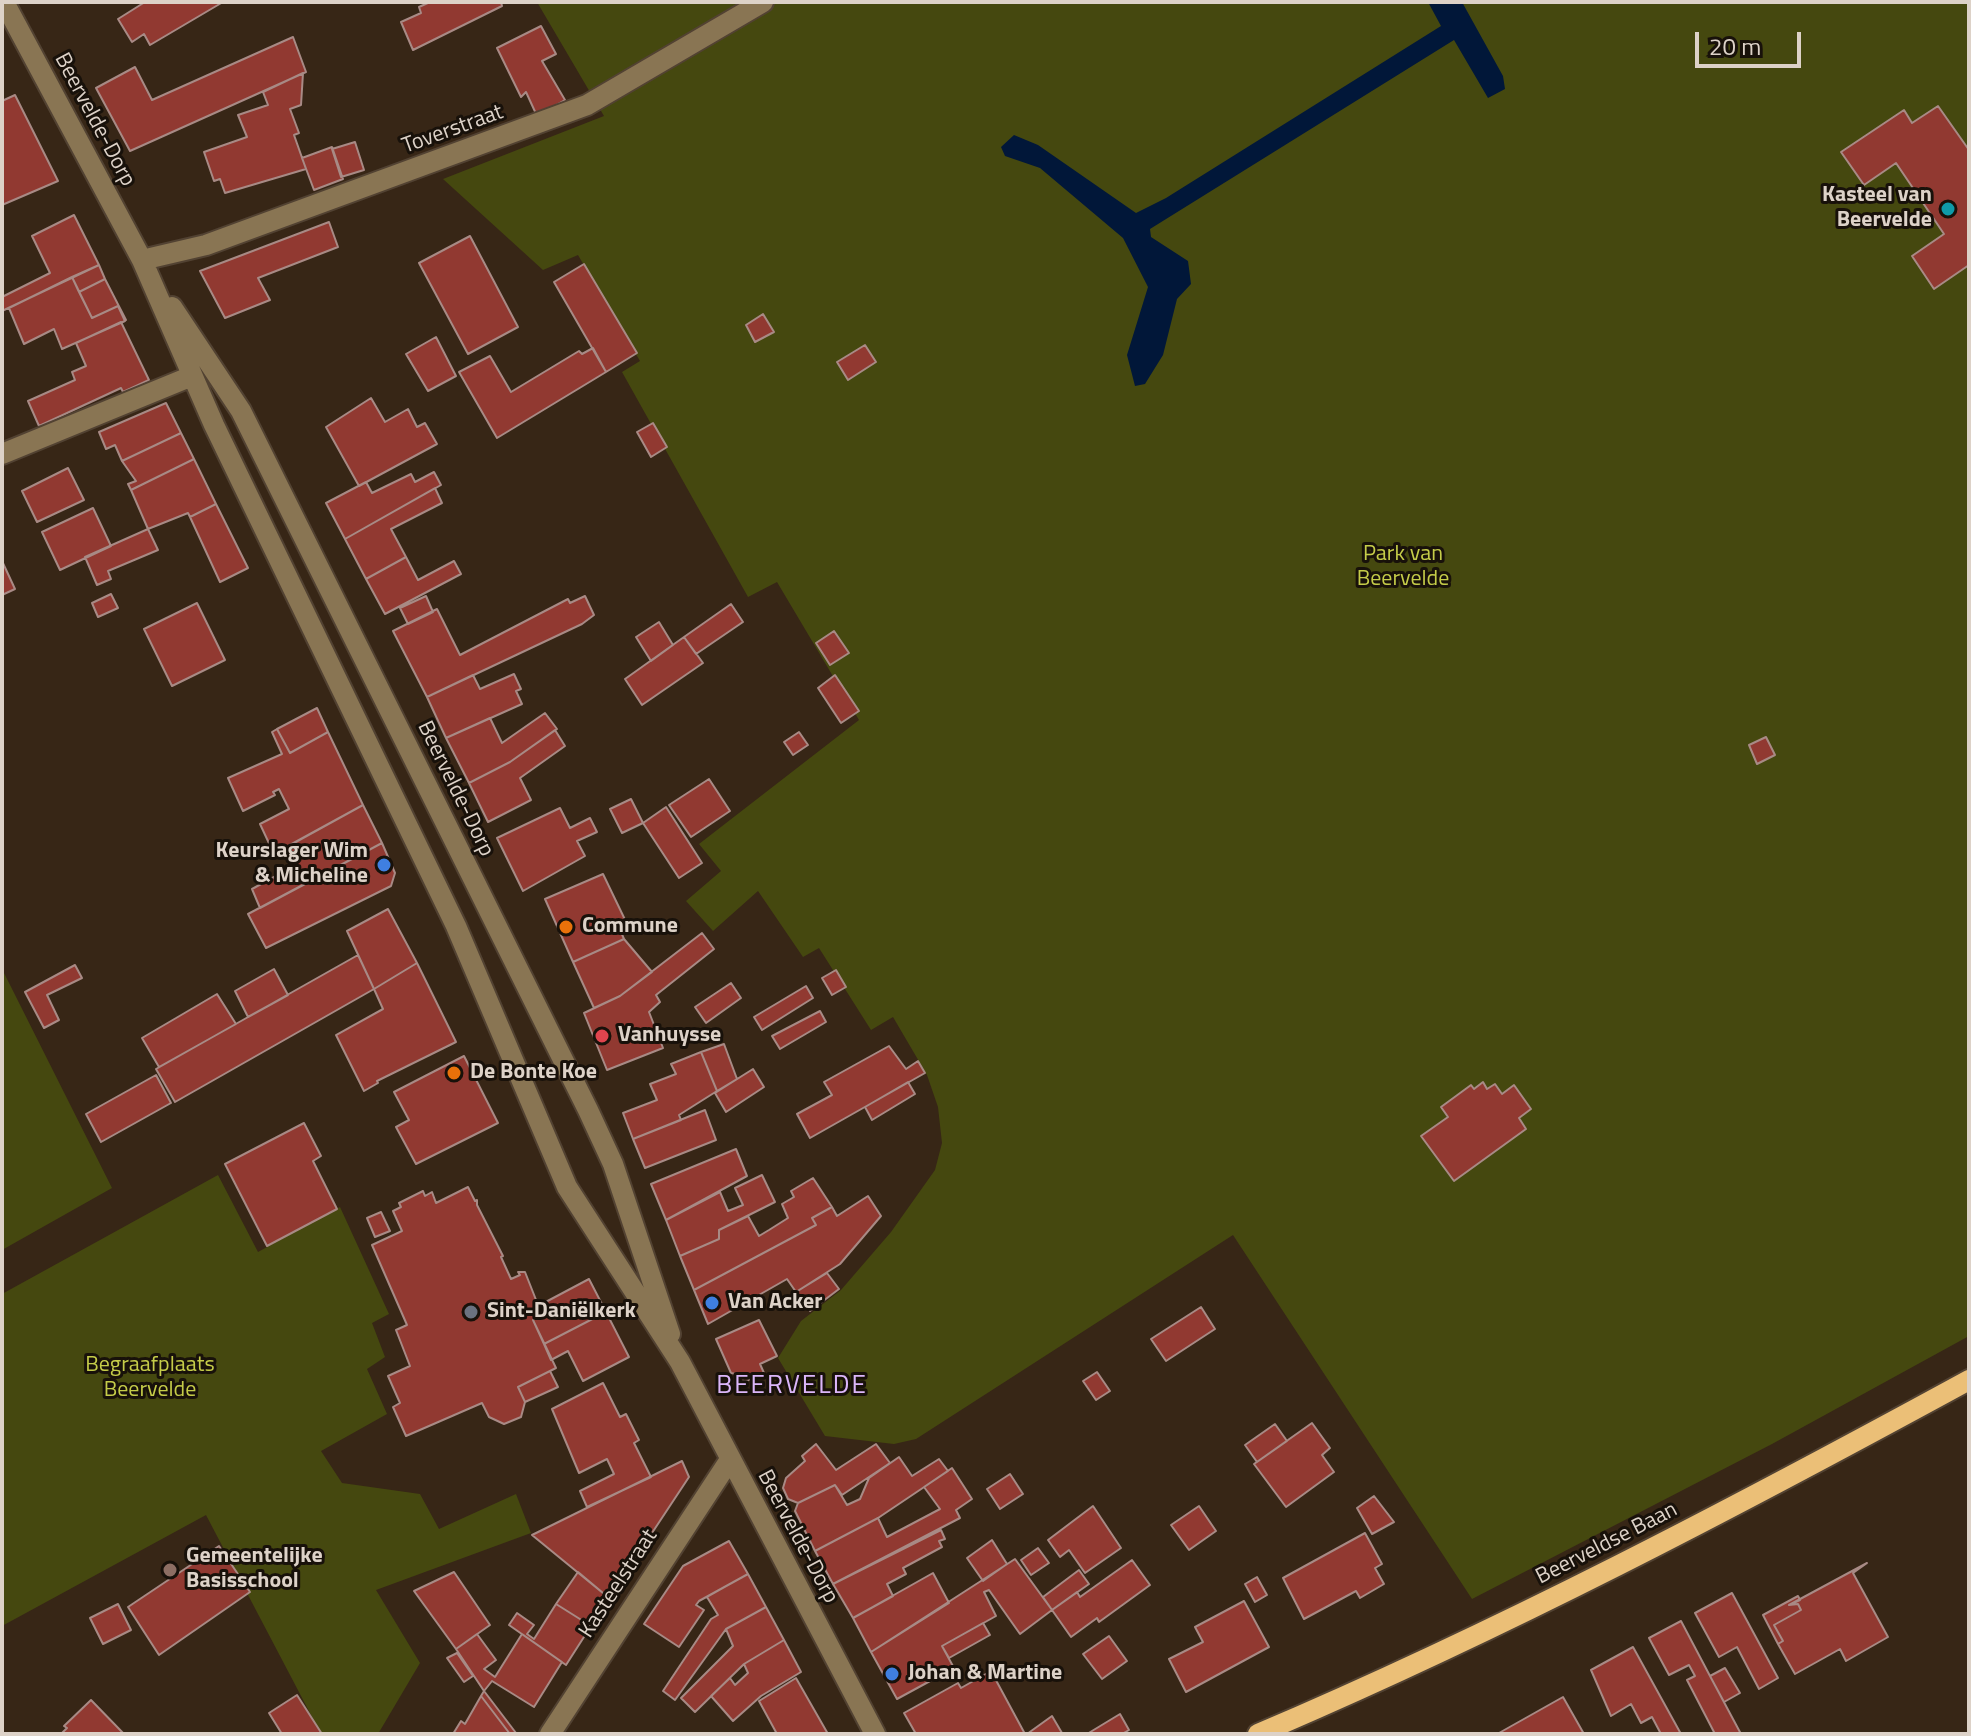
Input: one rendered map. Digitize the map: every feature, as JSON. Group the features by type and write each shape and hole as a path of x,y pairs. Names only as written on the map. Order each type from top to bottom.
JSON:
{"main road":[{"name":"Beerveldse Baan","path":"1258,1734 1478,1637 1771,1488 1969,1380"}],"street":[{"name":"Beervelde-Dorp","path":"4,2 142,260 192,376 456,926 567,1187 680,1362 729,1461 875,1734"},
{"name":"Toverstraat","path":"142,260 206,245 587,105 763,2"},
{"name":"Beervelde-Dorp","path":"142,260 241,411 588,1110 613,1164 680,1362"},
{"path":"2,454 192,376"},
{"name":"Kasteelstraat","path":"550,1734 729,1461"}],"green space":[{"name":"Park van Beervelde","path":"537,2 1969,2 1969,1336 1772,1444 1472,1599 1233,1235 916,1439 894,1444 825,1436 778,1358 801,1321 841,1290 891,1232 935,1170 942,1143 938,1107 927,1075 893,1017 871,1030 819,948 803,957 758,891 713,931 686,901 721,871 699,844 859,720 777,582 748,597 622,372 640,361 578,255 543,270 443,179 604,116"},
{"path":"2,969 112,1188 2,1250"},
{"name":"Begraafplaats Beervelde","path":"218,1175 258,1252 340,1207 389,1314 372,1323 385,1357 367,1369 387,1414 321,1451 342,1483 420,1494 439,1529 516,1494 531,1533 376,1590 420,1663 378,1734 321,1734 206,1515 2,1626 2,1294"}],"water":[{"path":"1428,2 1462,2 1503,76 1505,89 1488,98 1454,40 1150,229 1151,237 1188,261 1191,284 1177,299 1163,355 1145,384 1135,386 1127,355 1148,287 1123,238 1040,168 1005,156 1001,147 1014,135 1038,145 1136,213 1166,198 1441,26"}],"building":[{"path":"145,2 223,2 150,45 144,34 132,42 118,19"},
{"path":"430,2 501,2 502,6 413,50 401,22 421,13 419,7"},
{"path":"541,26 556,54 542,61 565,100 537,116 526,92 521,97 497,48"},
{"path":"293,37 306,72 130,151 96,88 135,67 152,100"},
{"path":"303,73 301,105 290,109 299,133 294,135 306,169 225,193 220,179 214,181 204,152 247,137 238,115 268,105 263,92"},
{"path":"15,95 58,181 2,205 2,101"},
{"name":"Kasteel van Beervelde","path":"1938,106 1969,150 1969,265 1934,289 1912,256 1944,234 1896,163 1864,185 1841,152 1904,110 1912,123"},
{"path":"355,142 364,170 341,177 332,149"},
{"path":"332,147 343,179 314,190 302,158"},
{"path":"74,215 99,265 2,311 2,297 50,273 32,236"},
{"path":"329,222 338,247 258,278 270,300 225,318 200,271"},
{"path":"470,236 518,327 468,354 419,263"},
{"path":"584,264 637,353 606,372 554,282"},
{"path":"99,265 105,279 79,292 72,277"},
{"path":"72,277 92,318 118,306 125,321 62,349 54,329 24,344 9,308"},
{"path":"105,279 126,320 118,306 92,318 79,292"},
{"path":"763,314 774,332 755,342 746,325"},
{"path":"121,322 149,380 123,392 121,388 39,426 28,401 75,380 72,372 86,366 76,343"},
{"path":"436,337 456,376 428,391 406,354"},
{"path":"865,345 876,362 848,380 837,362"},
{"path":"593,348 606,372 497,438 459,372 490,356 511,392 579,351 582,354"},
{"path":"371,398 385,422 408,409 417,427 425,423 437,444 359,486 326,427"},
{"path":"166,403 181,433 122,461 115,445 106,449 99,432"},
{"path":"653,423 667,447 651,457 637,432"},
{"path":"181,433 194,459 131,490 128,484 136,481 122,461"},
{"path":"194,459 216,504 190,517 188,513 148,529 131,490"},
{"path":"68,468 84,500 37,522 22,491"},
{"path":"434,472 441,485 345,539 326,503 366,482 372,493 411,474 415,482"},
{"path":"435,488 442,503 391,529 406,557 366,579 345,539"},
{"path":"216,504 248,568 220,582 190,517"},
{"path":"93,508 111,546 60,570 42,532"},
{"path":"148,529 158,550 108,571 111,579 97,585 85,557"},
{"path":"406,557 418,580 454,561 461,574 385,614 366,579"},
{"path":"2,561 15,589 2,595"},
{"path":"111,594 118,608 98,617 92,603"},
{"path":"426,596 433,612 408,624 400,608"},
{"path":"585,596 594,615 582,624 427,697 393,631 437,609 460,655 568,599 570,603"},
{"path":"197,603 225,660 172,686 144,629"},
{"path":"731,604 743,622 696,654 684,637"},
{"path":"659,622 673,645 651,661 636,637"},
{"path":"834,631 849,653 830,665 816,643"},
{"path":"684,637 703,663 642,705 625,679"},
{"path":"514,674 521,689 516,691 522,704 446,738 427,697 473,675 480,689"},
{"path":"835,675 859,711 841,723 818,688"},
{"path":"317,708 328,732 290,753 277,729"},
{"path":"545,713 557,729 510,762 469,783 446,738 490,718 502,743"},
{"path":"277,729 290,753 328,732 363,805 274,854 260,824 289,809 279,789 273,792 275,795 243,811 228,778 282,754 272,732"},
{"path":"555,730 565,746 520,778 531,800 488,822 469,783 510,762"},
{"path":"799,732 808,745 793,755 784,742"},
{"path":"1766,737 1775,755 1757,764 1749,745"},
{"path":"709,779 730,811 691,837 669,805"},
{"path":"631,799 643,823 622,833 610,809"},
{"path":"363,805 382,843 260,908 252,889 296,865 288,846"},
{"path":"666,807 702,863 679,878 643,823"},
{"path":"560,808 570,828 590,818 597,832 577,841 585,856 523,891 497,838"},
{"path":"382,843 395,873 391,886 266,948 248,914"},
{"path":"603,874 629,928 621,932 624,939 573,962 545,899"},
{"path":"388,909 417,963 374,989 347,931"},
{"path":"702,933 714,949 656,995 660,1002 649,1012 663,1048 607,1070 584,1013 620,996"},
{"path":"624,939 652,972 620,996 594,1008 573,962"},
{"path":"358,955 374,989 175,1102 156,1069"},
{"path":"417,963 456,1042 377,1081 364,1091 336,1035 383,1009 374,989"},
{"path":"75,965 82,978 47,995 59,1020 44,1028 25,992"},
{"path":"274,969 288,995 248,1017 235,991"},
{"path":"836,970 846,987 832,995 822,978"},
{"path":"731,983 741,998 706,1023 695,1007"},
{"path":"806,986 813,998 762,1030 754,1017"},
{"path":"217,994 236,1024 159,1067 142,1038"},
{"path":"820,1011 826,1022 780,1049 772,1036"},
{"path":"724,1044 737,1079 717,1091 701,1052"},
{"path":"889,1046 906,1069 918,1061 925,1073 810,1138 797,1114 832,1095 824,1082"},
{"path":"701,1052 717,1091 679,1115 681,1120 633,1139 623,1113 657,1100 650,1084 676,1074 671,1064"},
{"path":"464,1056 498,1123 416,1164 396,1127 409,1120 394,1092"},
{"path":"753,1069 764,1087 726,1112 715,1093"},
{"path":"156,1075 171,1103 101,1142 86,1114"},
{"path":"908,1082 915,1094 872,1120 865,1107"},
{"path":"1483,1082 1487,1089 1495,1084 1502,1094 1514,1085 1531,1109 1519,1118 1526,1129 1454,1181 1421,1136 1448,1117 1441,1107 1471,1085 1474,1089"},
{"path":"705,1110 716,1140 645,1168 633,1139"},
{"path":"304,1123 321,1156 313,1161 337,1209 267,1246 225,1164"},
{"path":"736,1149 747,1176 666,1220 651,1184"},
{"path":"762,1175 775,1202 719,1230 719,1239 680,1256 666,1220 720,1192 728,1211 743,1205 735,1188"},
{"path":"813,1178 832,1207 812,1218 816,1225 694,1290 680,1256 719,1239 719,1230 748,1216 759,1236 788,1218 782,1204 794,1197 791,1191"},
{"name":"Sint-Daniëlkerk","path":"468,1187 477,1200 511,1279 520,1275 518,1272 525,1272 542,1315 533,1320 556,1368 518,1387 525,1402 521,1417 504,1424 489,1417 482,1403 406,1436 393,1407 400,1403 388,1376 410,1366 396,1330 407,1325 372,1245 402,1231 393,1211 401,1207 399,1203 423,1191 425,1196 432,1192 436,1203"},
{"path":"868,1196 881,1216 840,1264 796,1292 787,1279 708,1324 694,1290 816,1225 812,1218 832,1207 837,1216"},
{"path":"381,1212 390,1231 375,1237 367,1218"},
{"path":"827,1273 839,1289 810,1311 796,1292"},
{"path":"589,1279 606,1312 544,1344 533,1320 542,1315 540,1305"},
{"path":"1201,1307 1215,1329 1166,1361 1151,1339"},
{"path":"606,1312 629,1357 583,1381 568,1351 551,1360 544,1344"},
{"path":"759,1320 777,1356 760,1364 764,1373 744,1382 741,1375 731,1373 716,1339"},
{"path":"550,1371 558,1387 525,1402 518,1387"},
{"path":"1097,1372 1110,1391 1096,1400 1083,1381"},
{"path":"603,1383 620,1417 626,1414 639,1440 634,1443 651,1477 587,1507 580,1491 614,1474 607,1459 579,1473 552,1409"},
{"path":"1312,1423 1330,1448 1322,1455 1334,1472 1286,1507 1254,1464"},
{"path":"1275,1424 1287,1441 1257,1462 1245,1445"},
{"path":"816,1444 836,1470 876,1444 890,1463 842,1495 835,1485 798,1503 788,1499 783,1488 786,1478 805,1461 802,1456"},
{"path":"899,1457 912,1476 939,1459 948,1471 878,1518 815,1551 795,1511 798,1503 835,1485 847,1505 860,1499 869,1478"},
{"path":"682,1461 689,1477 609,1598 532,1535"},
{"path":"952,1468 972,1499 956,1510 960,1518 833,1584 815,1551 878,1518 887,1537 940,1509 924,1487"},
{"path":"1010,1474 1023,1494 1000,1509 987,1489"},
{"path":"1374,1496 1394,1522 1372,1534 1357,1508"},
{"path":"1093,1506 1121,1548 1085,1573 1069,1550 1060,1557 1048,1540"},
{"path":"1199,1506 1216,1531 1189,1550 1171,1525"},
{"path":"941,1530 945,1539 939,1541 942,1547 903,1568 906,1574 887,1584 893,1596 853,1618 833,1584"},
{"path":"1365,1533 1382,1564 1375,1568 1384,1584 1360,1598 1356,1591 1304,1619 1283,1578"},
{"path":"992,1540 1007,1564 983,1581 967,1558"},
{"path":"729,1541 748,1574 699,1601 696,1605 704,1610 679,1647 644,1624 683,1566"},
{"path":"219,1546 250,1592 159,1655 128,1607"},
{"path":"1038,1548 1049,1563 1031,1575 1021,1560"},
{"path":"1015,1559 1052,1610 1020,1634 989,1590 984,1592 996,1616 942,1646 954,1668 897,1699 871,1652"},
{"path":"1132,1560 1150,1585 1099,1622 1097,1618 1071,1637 1052,1610 1077,1592 1080,1597"},
{"path":"1867,1563 1853,1573 1888,1637 1846,1661 1840,1649 1795,1674 1778,1644 1783,1641 1774,1625 1801,1610 1798,1604 1789,1605"},
{"path":"1079,1570 1089,1584 1052,1610 1043,1597"},
{"path":"454,1572 490,1625 456,1649 414,1591"},
{"path":"578,1572 609,1598 591,1626 556,1604"},
{"path":"933,1573 949,1603 871,1652 853,1618"},
{"path":"748,1574 766,1607 726,1629 675,1700 663,1691 711,1619 718,1615 707,1597"},
{"path":"1257,1577 1267,1595 1255,1602 1245,1584"},
{"path":"1732,1593 1778,1678 1759,1689 1737,1647 1719,1657 1695,1613"},
{"path":"1798,1596 1800,1600 1789,1605 1798,1604 1801,1610 1774,1625 1783,1641 1778,1644 1763,1615"},
{"path":"1244,1601 1269,1647 1186,1692 1169,1659 1203,1642 1195,1627"},
{"path":"118,1604 131,1630 103,1644 90,1618"},
{"path":"556,1604 591,1626 566,1665 509,1625 517,1613 534,1625 527,1634 534,1639"},
{"path":"766,1607 784,1640 744,1664 695,1712 681,1698 733,1646 726,1629"},
{"path":"1681,1621 1741,1734 1715,1734 1687,1680 1695,1676 1689,1665 1669,1675 1649,1638"},
{"path":"983,1623 990,1635 949,1658 942,1646"},
{"path":"477,1634 496,1660 484,1669 495,1677 522,1634 562,1662 534,1707 492,1681 484,1691 456,1649"},
{"path":"1109,1636 1127,1661 1102,1679 1083,1654"},
{"path":"784,1640 801,1672 761,1696 733,1721 711,1696 730,1678 735,1685 748,1673 744,1664"},
{"path":"1633,1647 1681,1734 1661,1734 1652,1717 1641,1723 1631,1704 1611,1716 1591,1670"},
{"path":"457,1653 473,1676 464,1682 447,1658"},
{"path":"1725,1668 1740,1693 1724,1702 1710,1676"},
{"path":"991,1671 1025,1734 916,1734 904,1713 958,1683 961,1688"},
{"path":"796,1678 828,1734 777,1734 759,1701"},
{"path":"484,1691 515,1734 510,1734 481,1696"},
{"path":"297,1695 322,1734 282,1734 269,1713"},
{"path":"481,1696 510,1734 453,1734 461,1721 465,1724"},
{"path":"1563,1697 1584,1734 1499,1734 1499,1733"},
{"path":"91,1700 124,1734 61,1734 67,1728 64,1726"},
{"path":"1120,1714 1129,1730 1122,1734 1087,1734"},
{"path":"1052,1716 1062,1733 1027,1734"}],"place":[{"name":"Kasteel van Beervelde","path":"1948,209"},
{"name":"Keurslager Wim & Micheline","path":"384,865"},
{"name":"Commune","path":"566,927"},
{"name":"Vanhuysse","path":"602,1036"},
{"name":"De Bonte Koe","path":"454,1073"},
{"name":"Van Acker","path":"712,1303"},
{"name":"Sint-Daniëlkerk","path":"471,1312"},
{"name":"Gemeentelijke Basisschool","path":"170,1570"},
{"name":"Johan & Martine","path":"892,1674"}],"district":[{"name":"BEERVELDE","path":"792,1387"}]}
